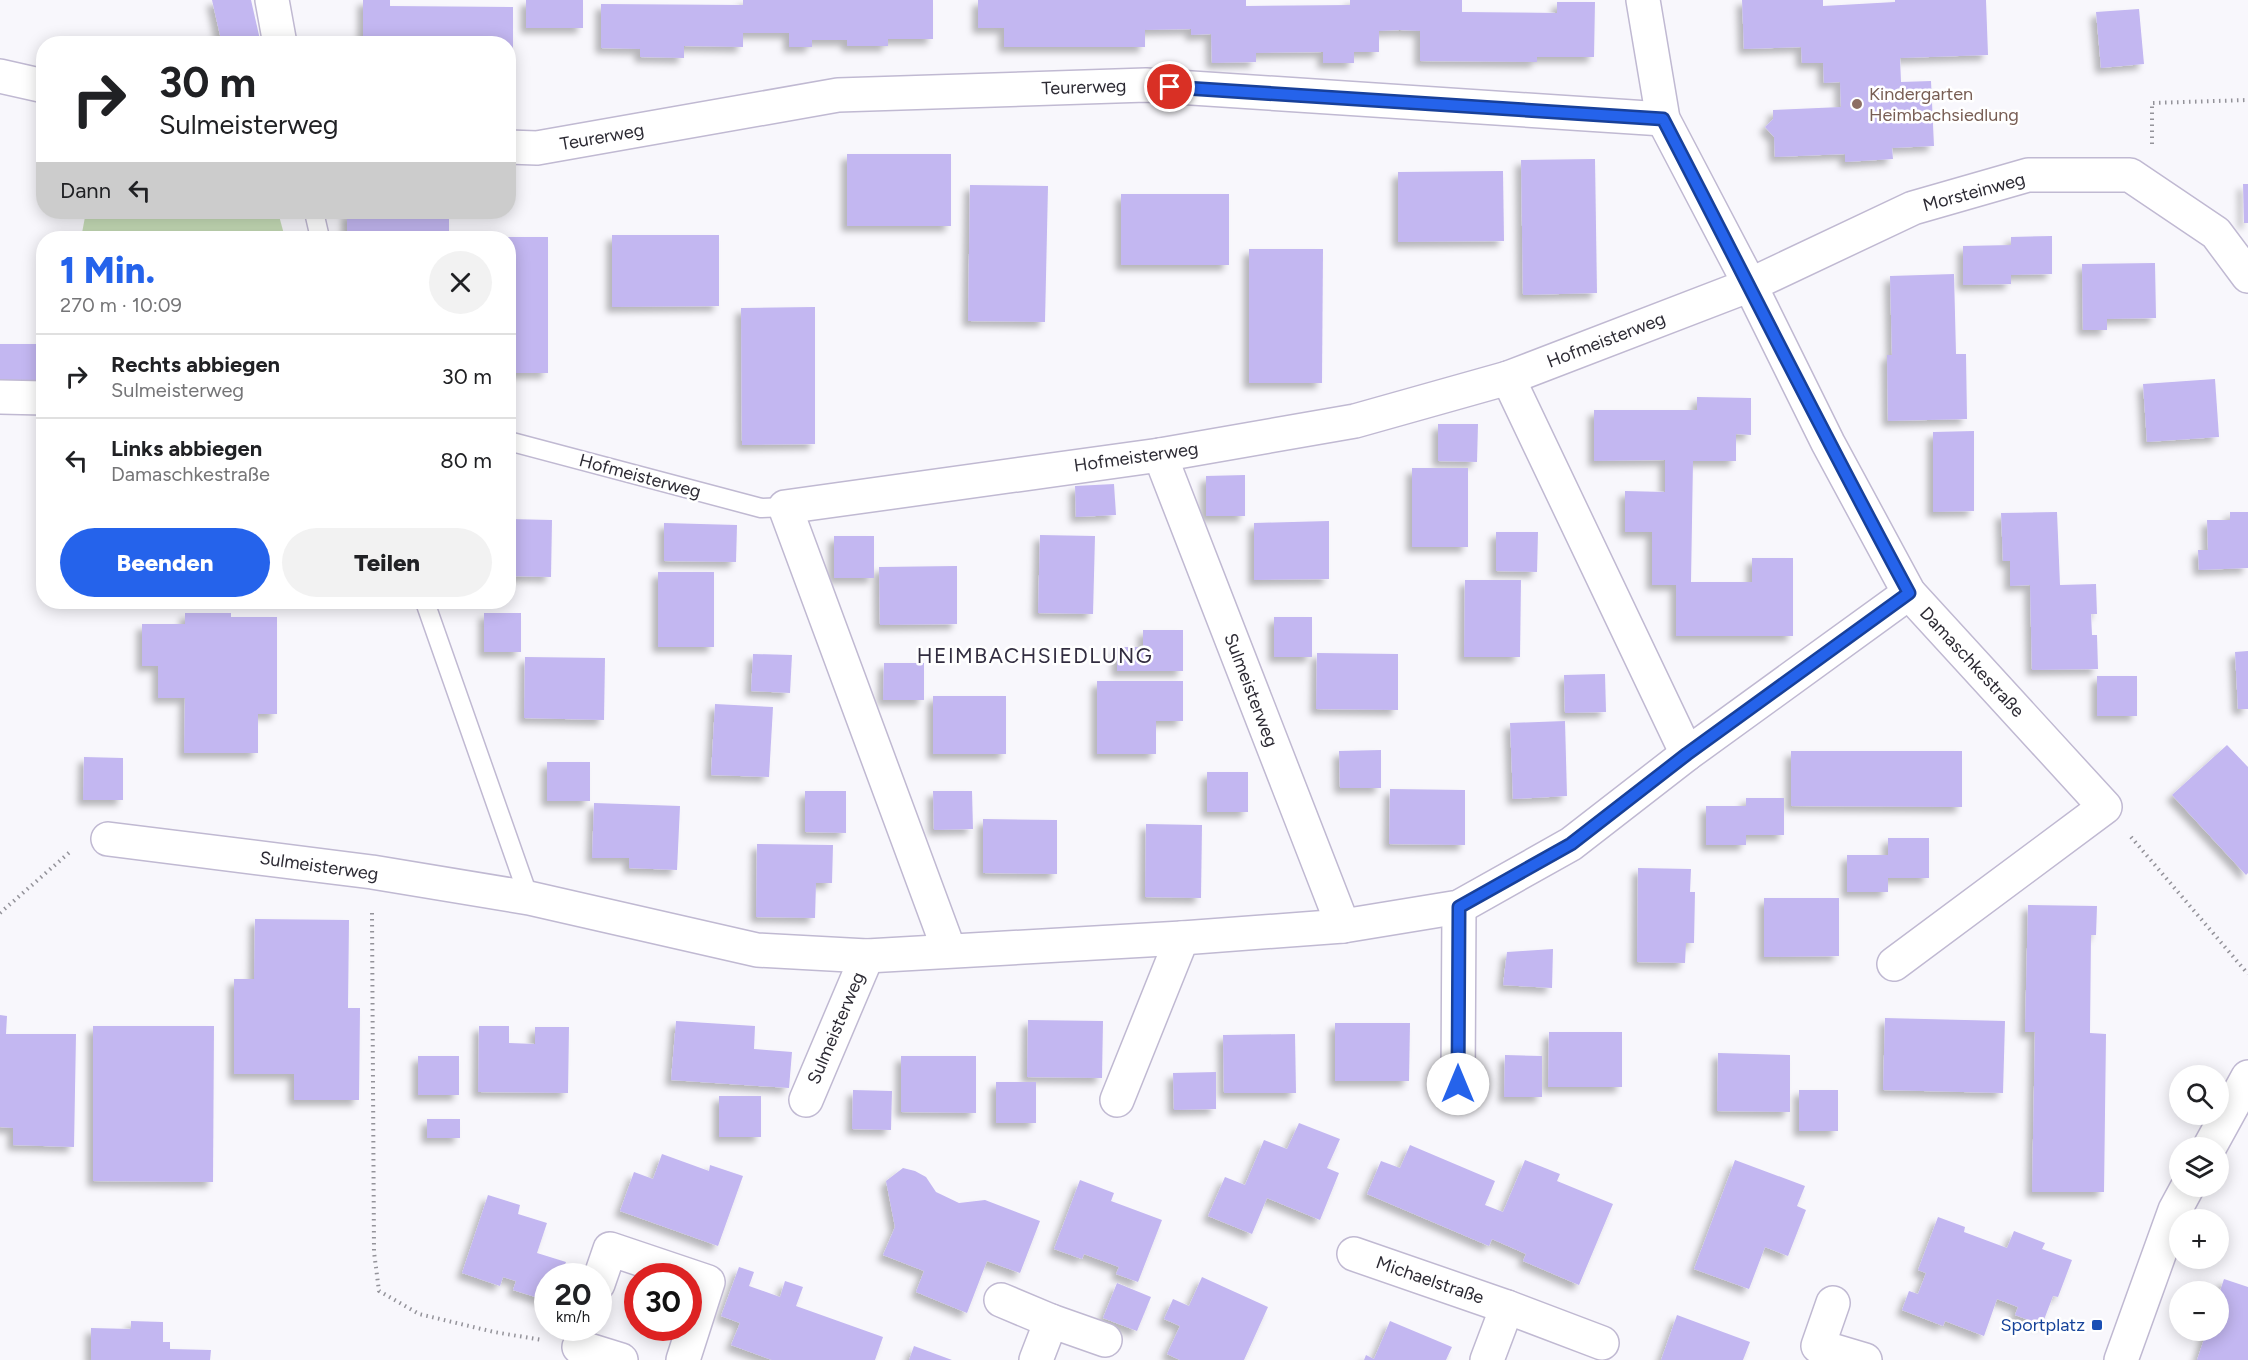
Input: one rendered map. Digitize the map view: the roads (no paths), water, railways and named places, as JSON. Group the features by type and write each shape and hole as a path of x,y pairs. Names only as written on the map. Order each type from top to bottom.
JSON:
{"street":[{"path":"272,0 279,36"},
{"name":"Damaschkestraße","path":"1643,0 1663,119 1750,285 1828,442 1909,593 2105,807 1894,964"},
{"path":"0,76 36,84"},
{"name":"Teurerweg","path":"516,147 537,148 838,95 1146,85 1663,119"},
{"name":"Morsteinweg","path":"1750,285 1913,208 2028,175 2130,175 2216,233 2248,276"},
{"name":"Hofmeisterweg","path":"785,507 1160,455 1355,422 1508,378 1750,285"},
{"path":"1508,378 1687,754"},
{"path":"0,398 36,398"},
{"name":"Sulmeisterweg","path":"1160,455 1343,926"},
{"path":"785,507 949,950"},
{"name":"Sulmeisterweg","path":"108,839 372,872 529,898 757,950 867,956 1182,938 1343,926 1459,907 1571,844 1687,754 1909,593"},
{"path":"1458,1084 1459,907"},
{"path":"1117,1100 1182,938"},
{"name":"Sulmeisterweg","path":"806,1100 867,956"},
{"path":"2215,1137 2248,1077"},
{"path":"2121,1360 2175,1210 2182,1197"},
{"path":"605,1263 610,1249 708,1282 683,1360"},
{"name":"Michaelstraße","path":"1354,1254 1602,1343"},
{"path":"1000,1300 1105,1340"},
{"path":"1833,1303 1815,1353 1864,1360"},
{"name":"Michaelstraße","path":"1487,1360 1507,1307"},
{"path":"1036,1360 1051,1321"},
{"path":"579,1345 621,1360"}],"lane":[{"name":"Hofmeisterweg","path":"516,443 761,508 785,507"},
{"path":"427,609 529,898"}],"place":[{"name":"Kindergarten Heimbachsiedlung","path":"1857,104"},
{"name":"Sportplatz","path":"2097,1325"}],"district":[{"name":"HEIMBACHSIEDLUNG","path":"1035,656"}]}
